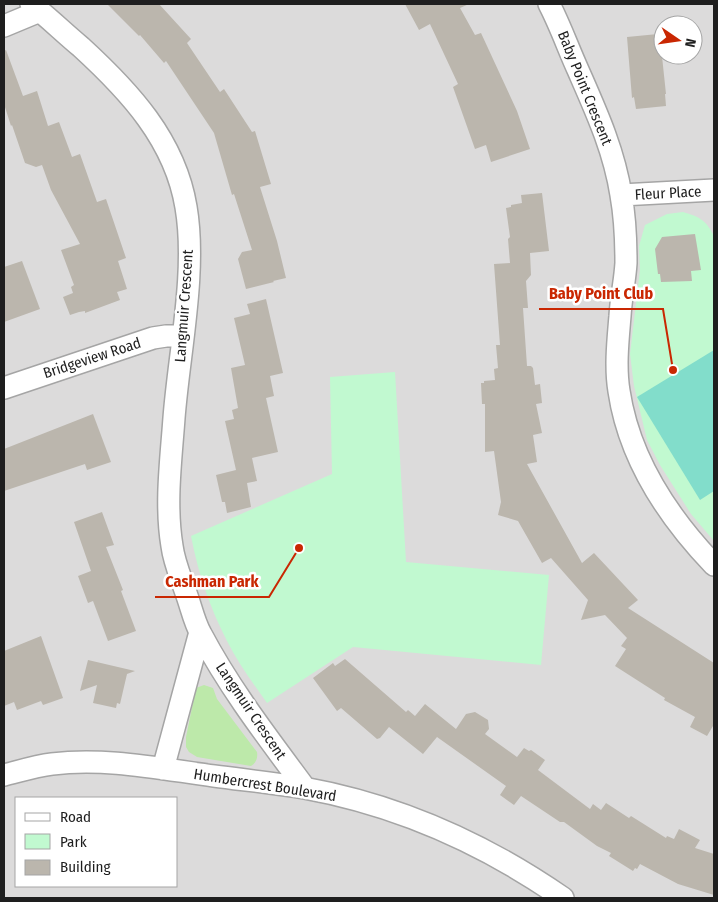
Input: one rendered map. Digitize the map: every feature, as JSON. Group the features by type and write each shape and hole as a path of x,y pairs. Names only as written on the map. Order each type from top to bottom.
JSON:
{"street":[{"name":"Baby Point Crescent","path":"549,4 604,127 614,160 621,195 626,263 620,310 618,390 628,429 645,471 658,495 677,523 714,565"},
{"path":"4,26 36,8"},
{"name":"Langmuir Crescent","path":"36,8 104,69 130,96 153,126 174,166 182,187 189,242 188,280 169,481 172,549 200,632 241,701 305,788"},
{"name":"Fleur Place","path":"621,195 714,190"},
{"name":"Bridgeview Road","path":"4,388 153,338 182,336"},
{"name":"Langmuir Crescent","path":"163,769 200,632"},
{"name":"Humbercrest Boulevard","path":"4,775 52,764 98,762 305,788 363,802 413,817 482,848 563,898"}],"shaded area":[{"path":"4,4 714,4 714,898 4,898"},
{"path":"714,350 714,491 700,500 637,397"}],"green space":[{"path":"683,212 702,220 714,236 714,541 691,514 660,465 647,440 634,386 630,354 640,270 639,246 645,225 667,214"},
{"path":"395,372 406,562 549,575 541,665 353,647 267,703 236,657 221,629 201,577 191,536 332,474 330,377"},
{"path":"204,685 213,688 217,699 257,752 256,760 251,766 197,757 189,752 186,747 186,737 196,688"}],"building":[{"path":"107,4 159,4 191,39 187,43 220,92 224,89 252,132 255,131 271,184 260,187 277,241 286,278 246,289 238,259 242,252 252,250 234,194 232,195 214,133 166,61 164,63 140,35"},
{"path":"405,4 469,4 460,8 475,35 481,33 517,111 530,149 491,162 486,145 475,149 453,87 458,84 430,24 419,30"},
{"path":"653,34 653,65 663,65 666,106 636,109 634,97 632,98 627,37"},
{"path":"6,50 23,96 37,91 48,126 59,122 72,157 80,154 97,202 106,199 126,258 118,261 127,289 117,292 120,300 85,313 85,311 70,315 63,297 73,293 71,287 74,285 61,250 80,244 51,190 42,165 36,167 25,163 4,104 4,51"},
{"path":"542,193 549,251 530,253 531,275 526,281 528,308 523,308 527,366 533,368 535,385 540,384 542,403 536,404 542,433 533,435 537,462 527,464 582,563 594,553 638,600 628,608 714,663 714,727 707,736 690,727 695,717 664,700 665,698 615,666 626,649 621,646 627,638 605,615 581,620 588,600 551,558 542,563 518,521 498,515 501,502 494,451 485,452 485,404 482,404 481,383 495,380 494,369 498,368 496,345 500,345 494,264 510,263 508,239 510,237 506,208 522,203 521,195"},
{"path":"695,234 701,270 691,271 692,281 661,282 660,274 658,274 655,249 662,237"},
{"path":"22,261 40,309 4,322 4,267"},
{"path":"266,299 283,373 270,376 274,396 266,398 278,452 252,458 257,481 247,483 251,507 227,513 225,502 222,502 216,475 236,470 225,421 234,419 232,410 238,408 231,368 245,365 234,318 250,314 247,304"},
{"path":"93,414 111,462 87,470 85,464 4,491 4,449"},
{"path":"102,512 114,545 106,547 123,590 121,591 136,631 108,641 93,601 88,603 78,576 91,571 74,522"},
{"path":"41,636 63,698 43,705 41,701 17,710 14,702 4,706 4,651"},
{"path":"345,659 406,712 408,710 415,716 425,704 456,729 466,714 475,712 488,720 489,729 485,734 517,757 524,748 529,751 531,750 545,760 538,770 590,809 593,804 601,810 606,803 666,838 667,836 674,839 679,829 700,840 695,848 714,854 714,895 678,884 640,864 633,871 609,856 611,853 597,846 564,822 560,822 521,796 514,805 500,795 506,786 437,737 423,754 389,727 377,739 341,708 337,711 313,678 333,663 335,666"},
{"path":"88,660 135,671 127,674 120,704 117,703 116,708 93,703 97,685 80,691"}],"place":[{"name":"Baby Point Club","path":"673,370"},
{"name":"Cashman Park","path":"299,548"}]}
